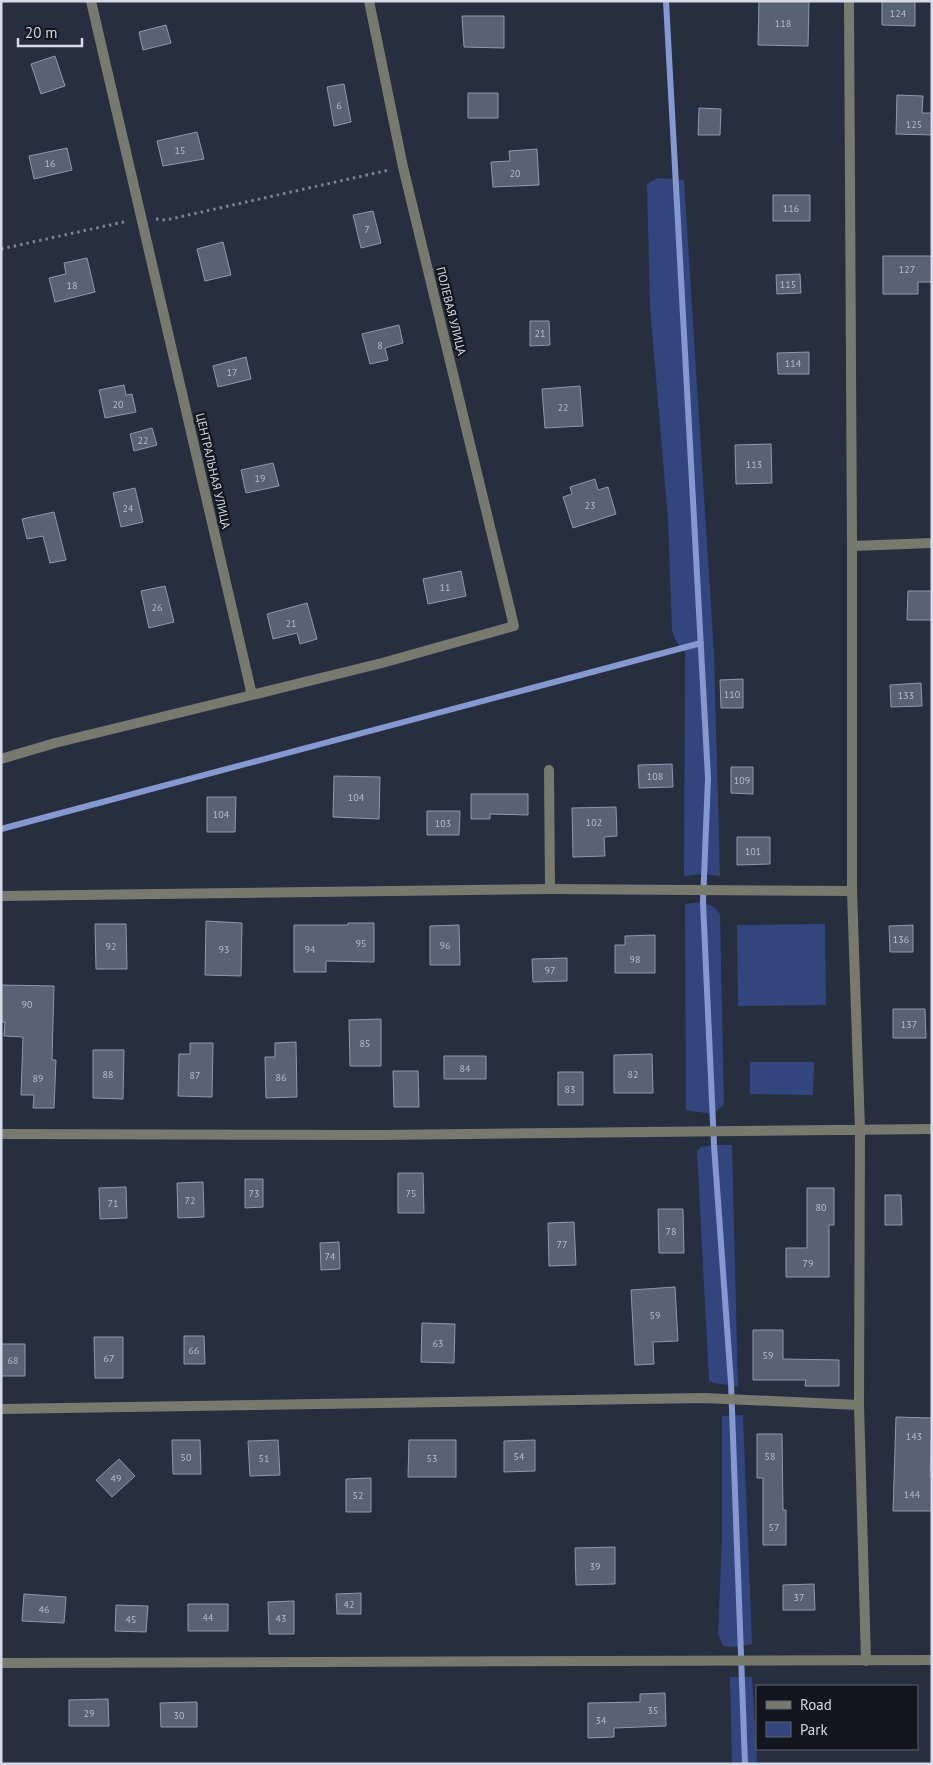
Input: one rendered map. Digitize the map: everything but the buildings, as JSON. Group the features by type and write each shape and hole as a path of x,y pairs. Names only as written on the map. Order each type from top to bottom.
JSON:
{"street":[{"name":"ЦЕНТРАЛЬНАЯ УЛИЦА","path":"91,1 252,695"},
{"name":"ПОЛЕВАЯ УЛИЦА","path":"252,695 382,663 514,626 403,167 369,1"},
{"path":"849,1 852,891 860,1130 860,1405 866,1660"},
{"path":"852,546 932,543"},
{"path":"1,759 55,743 252,695"},
{"path":"549,770 550,889"},
{"path":"1,896 550,889 852,891"},
{"path":"1,1134 381,1135 932,1129"},
{"path":"1,1409 704,1398 860,1405"},
{"path":"1,1664 932,1660"}],"path":[{"path":"1,249 142,218 166,220 403,167"}],"green space":[{"path":"658,178 684,180 714,654 720,876 704,874 684,876 685,653 675,639 672,630 668,519 650,307 647,184"},
{"path":"703,902 714,907 720,914 724,1105 712,1114 686,1110 685,904"},
{"path":"825,924 826,1005 738,1006 737,925"},
{"path":"750,1062 814,1062 813,1095 750,1094"},
{"path":"732,1145 738,1387 709,1381 697,1151 701,1147"},
{"path":"743,1415 752,1644 734,1647 723,1646 718,1634 722,1539 722,1416"},
{"path":"730,1677 752,1677 757,1764 732,1764"}],"waterway":[{"path":"666,1 708,778 703,902 714,1145 731,1383 745,1764"},
{"path":"1,829 701,643"}]}
